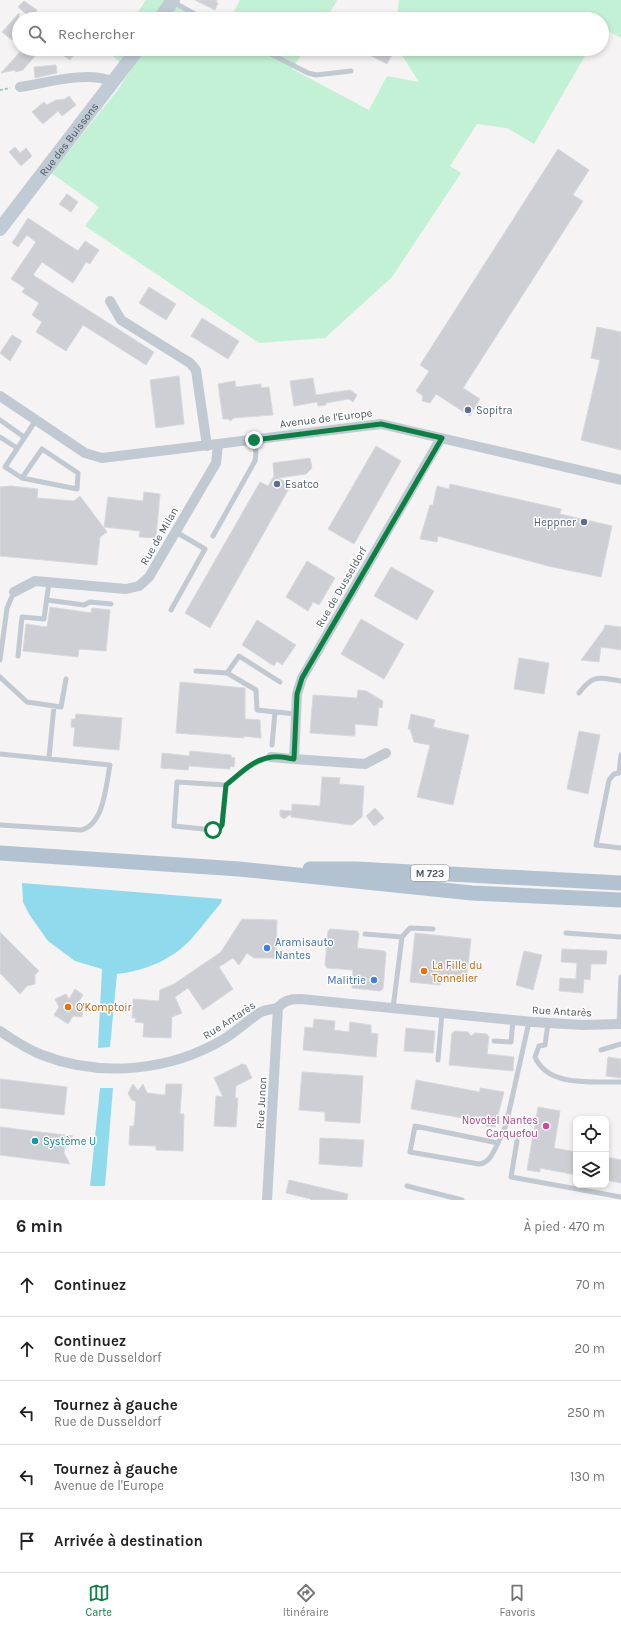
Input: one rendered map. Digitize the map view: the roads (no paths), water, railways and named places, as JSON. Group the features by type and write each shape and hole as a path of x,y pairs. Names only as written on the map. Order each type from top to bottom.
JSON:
{"main road":[{"name":"M 723","path":"0,853 239,869 472,893 621,900"},
{"name":"M 723","path":"239,869 356,869 621,883"}],"street":[{"path":"165,12 173,1"},
{"name":"Rue des Buissons","path":"0,229 133,56"},
{"path":"20,87 80,77 104,78 113,82"},
{"path":"110,301 121,320 190,364 196,370 207,446"},
{"name":"Avenue de l'Europe","path":"0,396 85,453 102,458 381,424 621,480"},
{"name":"Rue de Dusseldorf","path":"294,759 297,694 302,678 442,438"},
{"name":"Rue de Milan","path":"14,592 34,581 126,589 139,586 149,577 216,464 218,445"},
{"path":"272,757 365,764 386,753"},
{"name":"Rue Antarès","path":"0,1031 18,1043 42,1055 65,1062 94,1068 125,1069 166,1063 187,1057 225,1038 269,1008 278,1007 284,1002 300,999 529,1022 582,1025 620,1024"},
{"name":"Rue Junon","path":"267,1200 278,1007"}],"lane":[{"path":"173,1 192,12"},
{"path":"275,56 308,73 316,75 351,71"},
{"path":"0,420 24,437"},
{"path":"22,478 42,449 78,473 77,488 22,478 5,467 36,420"},
{"path":"0,437 17,448"},
{"path":"213,536 255,461 256,453 254,440"},
{"path":"171,610 205,550 176,532"},
{"path":"18,656 22,617 44,619 49,582"},
{"path":"0,660 7,608 14,592"},
{"path":"47,600 84,605 90,602 111,604"},
{"path":"227,673 239,656 280,682"},
{"path":"196,671 227,673 256,690 257,710 296,714"},
{"path":"0,677 27,702 61,707 66,678"},
{"path":"579,693 588,681 596,678 621,681"},
{"path":"49,758 54,706"},
{"path":"272,745 275,712"},
{"path":"0,754 110,765 97,819 88,829 81,830 0,825"},
{"path":"621,755 619,773 611,777 609,780 596,845 621,848"},
{"path":"226,785 177,782 174,826 213,830 219,829 222,825 226,785 245,768 256,762 272,757"},
{"path":"393,1008 402,937 410,928 433,929"},
{"path":"566,933 621,937"},
{"path":"365,934 402,937"},
{"path":"620,1024 621,977"},
{"path":"438,1060 442,1013"},
{"path":"494,1041 511,1042 513,1020"},
{"path":"498,1143 415,1126 410,1152 479,1164 484,1164 489,1159 498,1143 506,1125 529,1022"},
{"path":"548,1023 545,1045 539,1046 535,1057 538,1065 549,1074 558,1077 586,1081 621,1082"},
{"path":"600,1050 621,1044"},
{"path":"517,1141 511,1177 621,1197"},
{"path":"407,1186 462,1200"}],"water":[{"path":"22,883 222,899 221,903 197,933 177,952 148,967 117,974 110,1047 98,1048 102,969 75,961 48,941 29,914 23,902"},
{"path":"100,1088 113,1088 105,1186 90,1186"}],"place":[{"name":"Sopitra","path":"468,410"},
{"name":"Esatco","path":"277,484"},
{"name":"Heppner","path":"584,522"},
{"name":"Aramisauto Nantes","path":"267,948"},
{"name":"La Fille du Tonnelier","path":"424,971"},
{"name":"Malitrie","path":"374,980"},
{"name":"O'Komptoir","path":"68,1007"},
{"name":"Novotel Nantes Carquefou","path":"546,1126"},
{"name":"Système U","path":"35,1141"}]}
